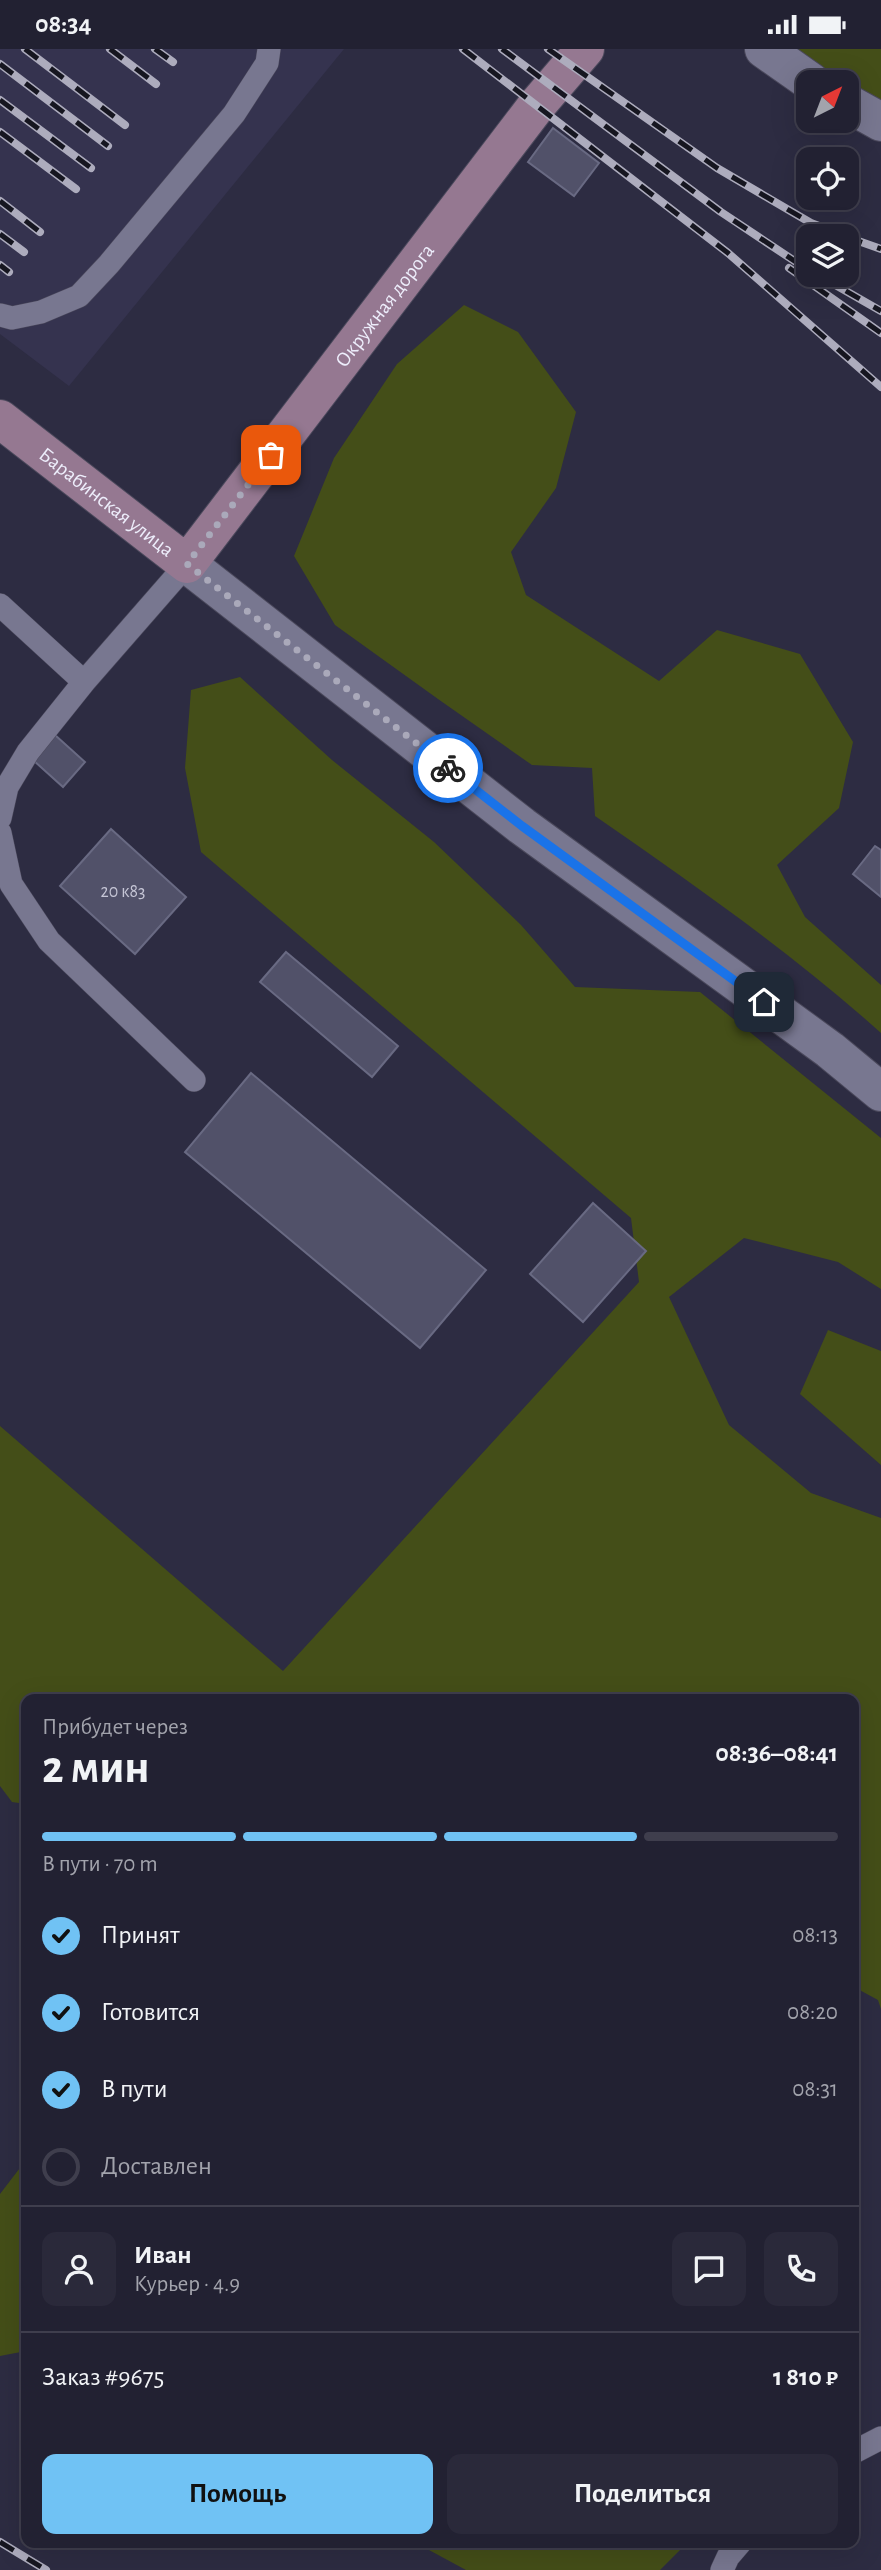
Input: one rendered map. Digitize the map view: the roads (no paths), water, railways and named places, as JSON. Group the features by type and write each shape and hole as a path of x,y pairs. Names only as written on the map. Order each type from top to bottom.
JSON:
{"main road":[{"name":"Окружная дорога","path":"187,564 537,105 585,49"},
{"name":"Барабинская улица","path":"0,419 187,564"}],"street":[{"path":"764,49 796,71"},
{"path":"859,110 881,122"},
{"name":"Барабинская улица","path":"187,564 522,826 830,1050 881,1092"}],"lane":[{"path":"0,315 12,318 41,312 79,296 234,114 268,63 269,49"},
{"path":"0,818 7,787 27,752 187,564"},
{"path":"0,605 85,682"},
{"path":"0,833 10,884 49,941 194,1080"},
{"path":"859,2449 881,2438"},
{"path":"722,2570 736,2548"}],"railway":[{"path":"25,49 125,125"},
{"path":"110,49 156,84"},
{"path":"155,49 173,62"},
{"path":"463,49 728,253 881,387"},
{"path":"502,49 721,212 796,262"},
{"path":"548,49 717,168 814,224"},
{"path":"0,64 108,146"},
{"path":"0,100 91,168"},
{"path":"0,132 76,189"},
{"path":"0,201 40,232"},
{"path":"0,234 24,252"},
{"path":"859,241 881,249"},
{"path":"0,265 9,272"},
{"path":"789,268 881,333"},
{"path":"839,287 881,311"},
{"path":"0,2542 46,2570"}]}
